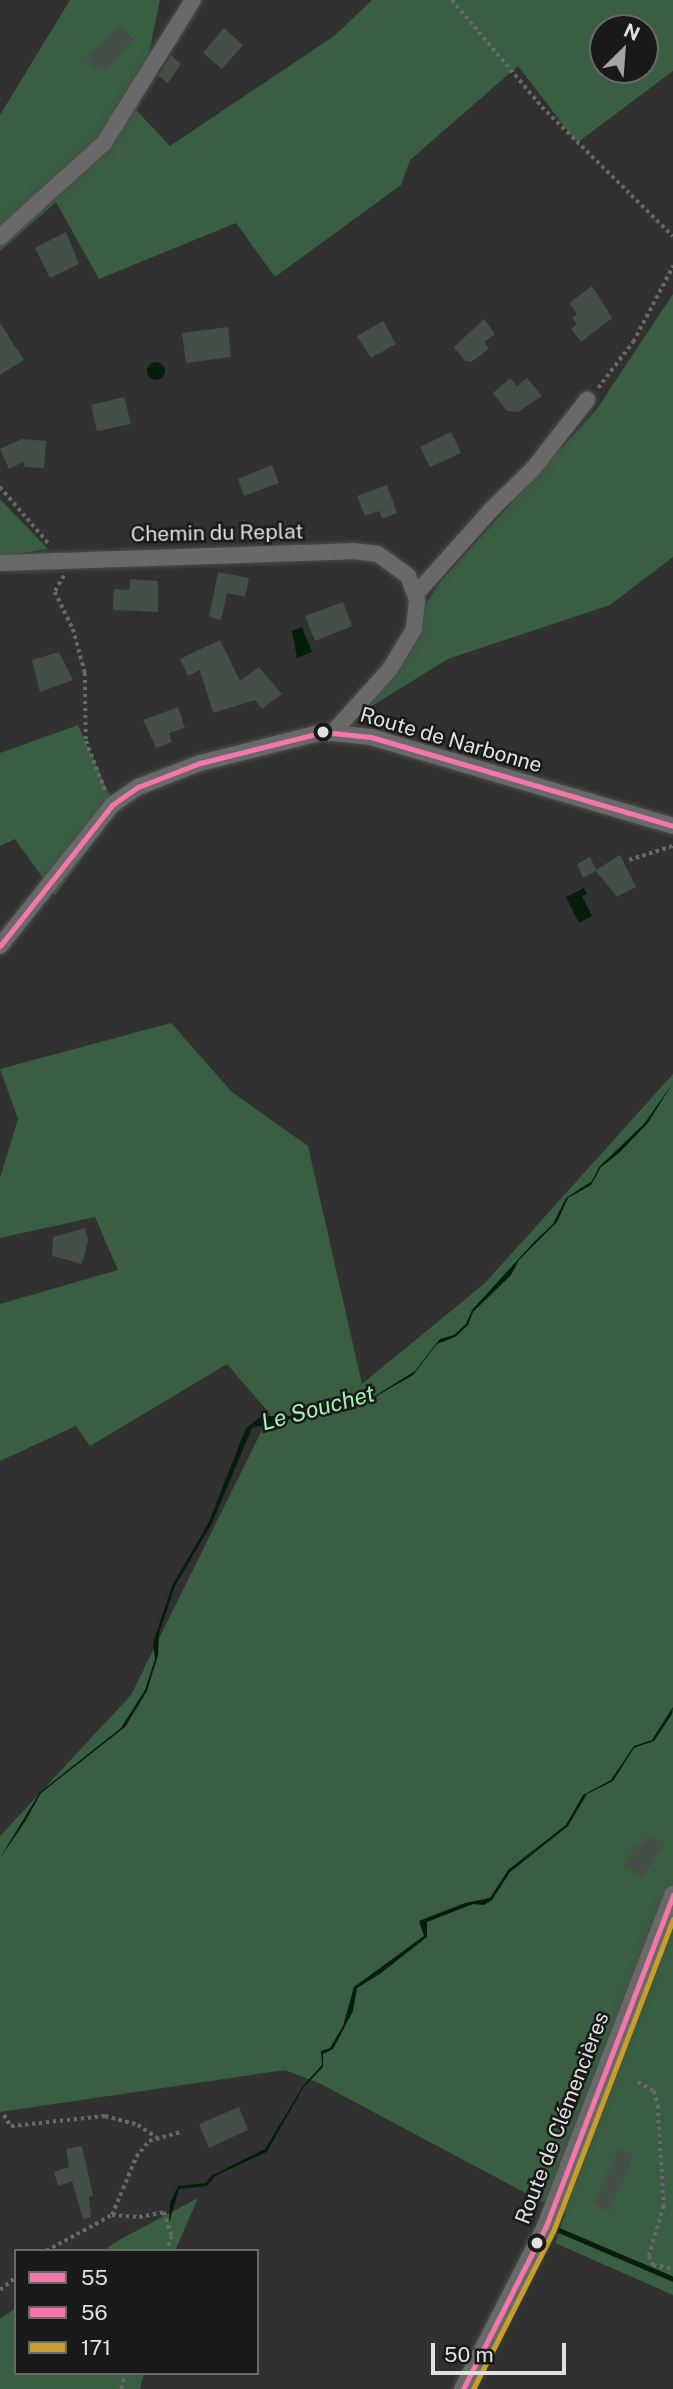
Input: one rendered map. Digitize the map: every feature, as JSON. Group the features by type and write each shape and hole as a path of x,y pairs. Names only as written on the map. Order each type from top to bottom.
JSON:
{"street":[{"path":"0,237 104,143 194,0"},
{"path":"335,730 408,644 414,629 415,595 490,511 533,469 587,400"},
{"name":"Chemin du Replat","path":"0,563 71,558 353,551 378,554 399,566 415,595"},
{"name":"Route de Narbonne","path":"0,946 112,805 138,787 200,763 335,730 673,826"},
{"name":"Route de Clémencières","path":"463,2389 546,2226 673,1895"}],"path":[{"path":"452,0 542,107 673,236"},
{"path":"587,400 633,342 673,266"},
{"path":"0,487 45,542 71,558 55,592 73,629 85,673 86,741 112,805"},
{"path":"629,860 673,846"},
{"path":"638,2082 654,2091 658,2106 664,2206 649,2256 653,2265 673,2269"},
{"path":"4,2115 11,2126 105,2116 138,2125 156,2137"},
{"path":"112,2215 136,2157 156,2137 183,2132"},
{"path":"50,2249 112,2215 139,2217 164,2212 172,2236 168,2249"},
{"path":"0,2290 14,2279"}],"shaded area":[{"path":"70,0 160,0 137,111 170,146 334,36 372,0 673,0 673,71 659,82 659,14 589,14 589,84 656,84 577,143 518,66 410,160 401,185 275,277 236,223 99,279 56,202 0,251 0,115"},
{"path":"673,294 673,557 610,605 448,659 346,722 441,581 596,410"},
{"path":"0,499 48,549 0,557"},
{"path":"78,725 117,811 55,895 15,839 0,846 0,753"},
{"path":"171,1023 232,1092 308,1146 362,1384 485,1283 673,1074 673,2295 555,2243 565,2214 319,2083 285,2070 0,2112 0,1836 131,1695 270,1414 227,1364 90,1446 76,1426 0,1461 0,1304 118,1270 95,1217 0,1238 0,1178 18,1119 0,1069"},
{"path":"198,2198 176,2249 106,2249"},
{"path":"14,2309 14,2375 144,2375 140,2389 0,2389 0,2319"}],"water":[{"path":"156,362 162,365 165,371 162,377 156,380 150,377 147,371 150,365"},
{"path":"302,627 312,652 297,658 292,631"},
{"path":"584,888 587,894 582,896 592,916 579,923 566,897"},
{"name":"Le Souchet","path":"673,1083 647,1124 601,1167 591,1185 568,1198 557,1222 519,1260 511,1275 473,1312 468,1325 455,1337 437,1344 413,1375 366,1402 252,1428 212,1523 175,1586 159,1633 158,1655 147,1691 125,1727 41,1793 0,1858 40,1792 121,1728 145,1690 155,1659 153,1643 172,1586 208,1524 246,1428 262,1416 289,1416 311,1408 370,1399 415,1371 440,1339 454,1335 466,1324 472,1310 534,1242 553,1224 566,1198 592,1181 599,1167 644,1124"},
{"path":"673,1707 672,1714 654,1741 634,1748 613,1781 587,1794 568,1826 510,1872 492,1900 484,1905 473,1904 427,1922 427,1937 357,1988 353,2011 333,2049 323,2054 323,2067 303,2088 267,2152 215,2176 207,2186 179,2189 169,2223 170,2203 178,2186 206,2183 211,2176 265,2149 303,2086 322,2065 321,2051 330,2048 343,2026 354,1987 424,1936 419,1921 465,1903 490,1898 508,1870 566,1825 583,1795 611,1780 634,1746 652,1740"}],"building":[{"path":"120,25 133,39 105,72 99,66 95,69 85,57"},
{"path":"224,28 243,45 222,69 203,53"},
{"path":"171,55 181,64 168,83 158,76"},
{"path":"66,232 79,264 50,278 35,248"},
{"path":"592,286 612,318 581,342 571,329 577,324 572,318 577,314 569,303"},
{"path":"484,319 495,334 484,342 489,349 471,362 465,361 454,347"},
{"path":"383,321 396,344 371,358 357,336"},
{"path":"0,323 24,360 0,375"},
{"path":"228,327 231,357 186,363 182,333"},
{"path":"510,378 517,386 527,378 542,396 518,412 507,411 493,393"},
{"path":"124,397 131,424 97,431 91,405"},
{"path":"451,432 461,453 430,467 420,447"},
{"path":"22,439 46,441 44,468 25,467 23,462 9,469 0,449"},
{"path":"272,465 279,483 244,496 238,479"},
{"path":"387,485 397,513 382,519 379,511 365,516 357,496"},
{"path":"218,572 249,578 245,597 227,593 221,620 209,617"},
{"path":"130,579 158,581 158,612 113,610 114,589 129,590"},
{"path":"343,602 352,626 315,641 305,616"},
{"path":"220,640 240,681 259,667 282,694 262,709 255,700 213,713 200,670 188,676 180,659"},
{"path":"59,652 73,680 40,692 32,660"},
{"path":"178,707 185,728 169,733 172,742 156,748 143,720"},
{"path":"620,855 636,887 617,897 596,871 583,878 577,864 590,857 596,870"},
{"path":"85,1228 88,1240 82,1264 52,1256 53,1237"},
{"path":"648,1835 665,1844 642,1878 623,1867 636,1844 641,1847"},
{"path":"239,2107 248,2130 209,2148 199,2124"},
{"path":"82,2146 93,2196 89,2197 91,2217 83,2219 72,2181 58,2186 54,2172 69,2167 66,2149"},
{"path":"619,2148 634,2155 609,2212 593,2204"}],"waterway":[{"path":"554,2228 673,2279"}],"transit line":[{"name":"55","path":"0,946 112,805 138,787 200,763 323,732 371,737 673,826"},
{"name":"56","path":"463,2389 546,2226 673,1895"},
{"name":"171","path":"473,2389 554,2229 673,1919"}]}
